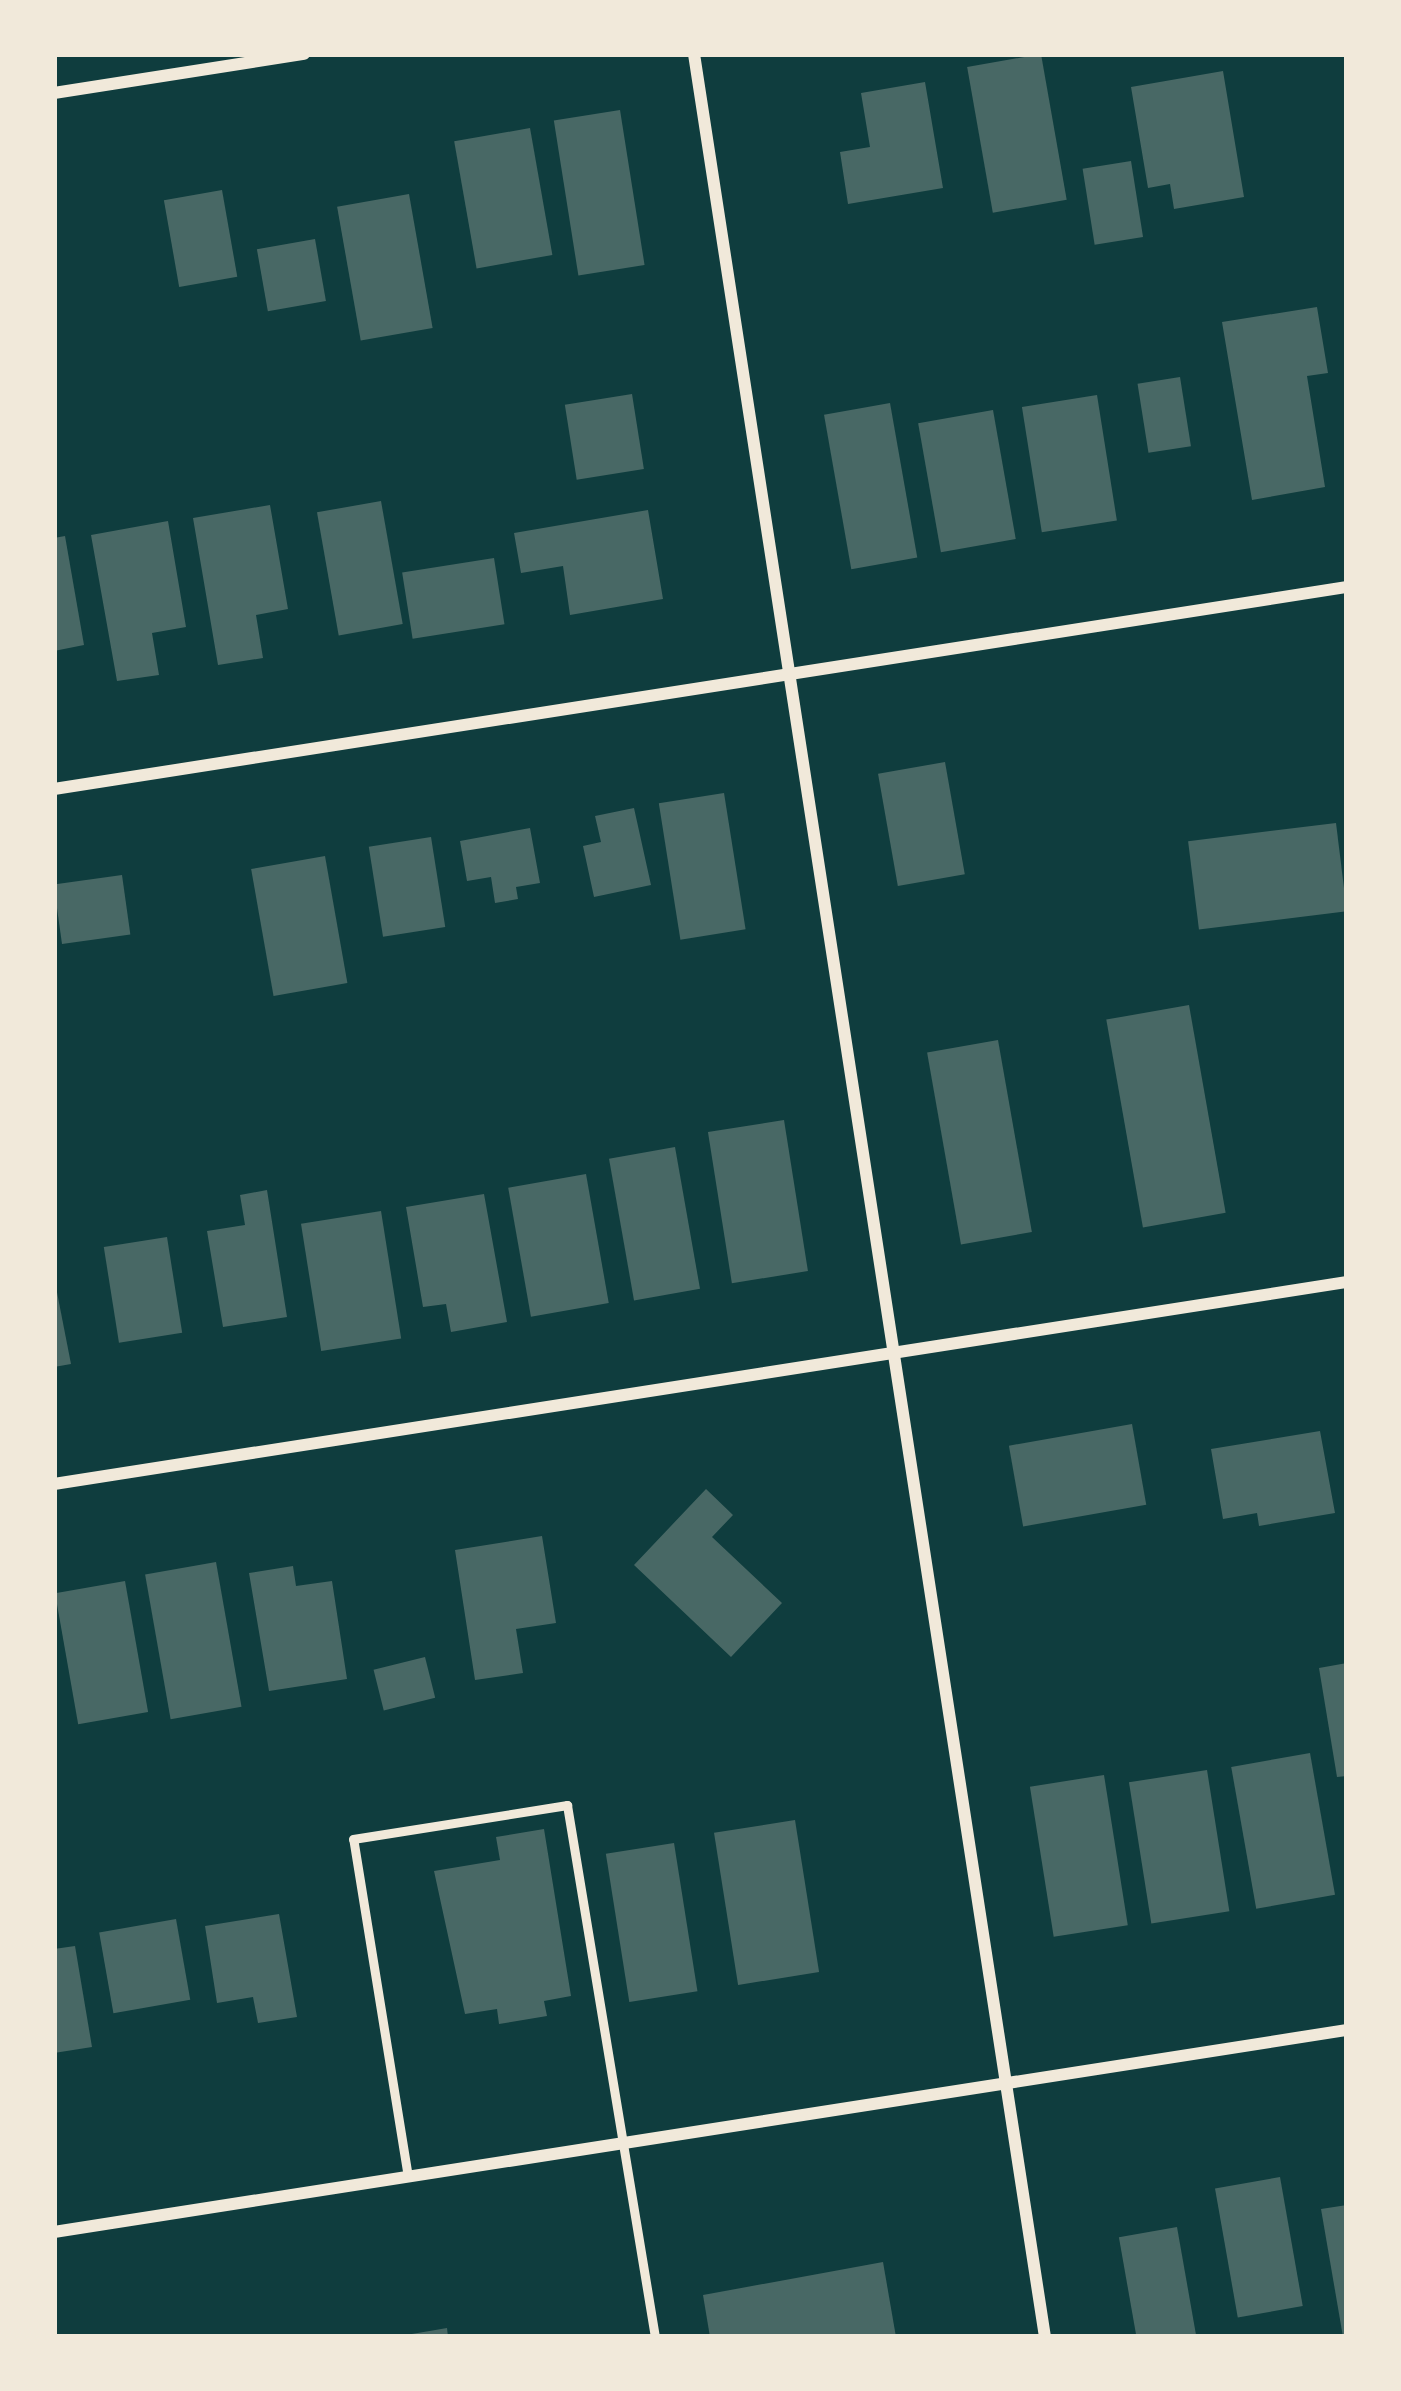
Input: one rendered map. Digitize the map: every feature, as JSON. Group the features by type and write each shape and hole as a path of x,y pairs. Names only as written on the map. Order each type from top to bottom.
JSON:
{"street":[{"path":"54,93 304,54"},
{"path":"694,54 1045,2337"},
{"path":"54,789 1347,587"},
{"path":"54,1484 1347,1282"},
{"path":"54,2232 1347,2030"}],"lane":[{"path":"407,2176 352,1839 567,1804 627,2142 655,2337"}],"building":[{"path":"1041,54 1067,200 993,213 967,67"},
{"path":"1223,71 1244,197 1174,209 1170,184 1148,188 1131,87"},
{"path":"925,82 943,188 848,204 840,152 870,147 861,93"},
{"path":"620,110 645,265 578,276 554,120"},
{"path":"530,128 552,255 477,268 454,141"},
{"path":"1131,161 1143,237 1095,245 1083,169"},
{"path":"222,190 237,277 179,287 164,200"},
{"path":"409,194 433,328 361,341 337,207"},
{"path":"315,239 326,301 268,311 257,249"},
{"path":"1317,307 1328,373 1307,376 1325,487 1252,500 1222,322"},
{"path":"1180,377 1191,446 1148,453 1138,384"},
{"path":"632,394 644,469 577,480 565,405"},
{"path":"1097,395 1117,520 1042,532 1022,407"},
{"path":"890,403 917,558 851,569 824,415"},
{"path":"993,410 1016,539 941,552 918,423"},
{"path":"381,501 403,624 339,635 317,512"},
{"path":"270,505 288,609 256,615 263,658 218,665 193,518"},
{"path":"648,510 663,599 570,615 563,566 521,573 514,533"},
{"path":"168,521 186,627 152,633 159,675 117,681 91,535"},
{"path":"65,536 84,645 54,651 54,538"},
{"path":"494,558 504,624 413,639 402,573"},
{"path":"945,762 965,874 898,886 878,774"},
{"path":"724,793 746,929 680,940 659,803"},
{"path":"634,808 651,885 594,897 583,846 601,842 595,816"},
{"path":"1336,823 1347,911 1199,929 1188,841"},
{"path":"530,828 540,883 516,887 518,899 495,903 491,877 467,881 460,841"},
{"path":"431,837 445,927 383,937 369,847"},
{"path":"325,856 347,983 274,996 251,869"},
{"path":"122,875 130,934 62,944 54,885"},
{"path":"1189,1005 1226,1213 1143,1227 1106,1020"},
{"path":"998,1040 1032,1232 961,1245 927,1053"},
{"path":"784,1120 808,1271 732,1283 708,1132"},
{"path":"675,1147 700,1289 634,1300 609,1159"},
{"path":"586,1174 609,1303 531,1317 508,1188"},
{"path":"267,1190 287,1317 223,1327 207,1231 245,1225 240,1195"},
{"path":"484,1194 507,1322 451,1332 446,1304 423,1307 406,1207"},
{"path":"381,1211 401,1338 321,1351 301,1224"},
{"path":"167,1237 182,1333 119,1343 104,1247"},
{"path":"54,1277 71,1364 54,1367"},
{"path":"1132,1424 1146,1505 1023,1526 1009,1446"},
{"path":"1320,1431 1335,1513 1259,1526 1257,1513 1223,1519 1211,1449"},
{"path":"706,1489 733,1515 712,1537 782,1603 731,1657 634,1565"},
{"path":"542,1536 556,1623 516,1629 523,1673 475,1680 455,1550"},
{"path":"216,1562 242,1707 171,1719 145,1575"},
{"path":"293,1566 296,1586 332,1581 347,1679 269,1691 249,1573"},
{"path":"125,1581 148,1712 78,1724 55,1593"},
{"path":"425,1657 435,1698 384,1711 374,1670"},
{"path":"1347,1663 1347,1776 1337,1777 1319,1668"},
{"path":"1310,1753 1335,1895 1256,1909 1231,1767"},
{"path":"1207,1770 1229,1911 1151,1924 1129,1782"},
{"path":"1104,1775 1128,1925 1054,1937 1030,1787"},
{"path":"795,1820 819,1972 738,1985 714,1833"},
{"path":"544,1829 571,1996 544,2001 547,2016 499,2024 497,2009 465,2014 434,1871 500,1860 496,1837"},
{"path":"674,1843 697,1991 629,2002 606,1854"},
{"path":"279,1914 297,2017 258,2023 253,1997 217,2003 205,1926"},
{"path":"176,1919 190,2000 113,2013 99,1933"},
{"path":"75,1946 92,2047 54,2053 54,1949"},
{"path":"1280,2177 1303,2306 1238,2317 1215,2188"},
{"path":"1347,2205 1347,2337 1343,2337 1321,2209"},
{"path":"1177,2227 1196,2337 1136,2337 1119,2237"},
{"path":"883,2262 896,2337 710,2337 703,2295"},
{"path":"447,2328 448,2337 406,2337 406,2335"}]}
